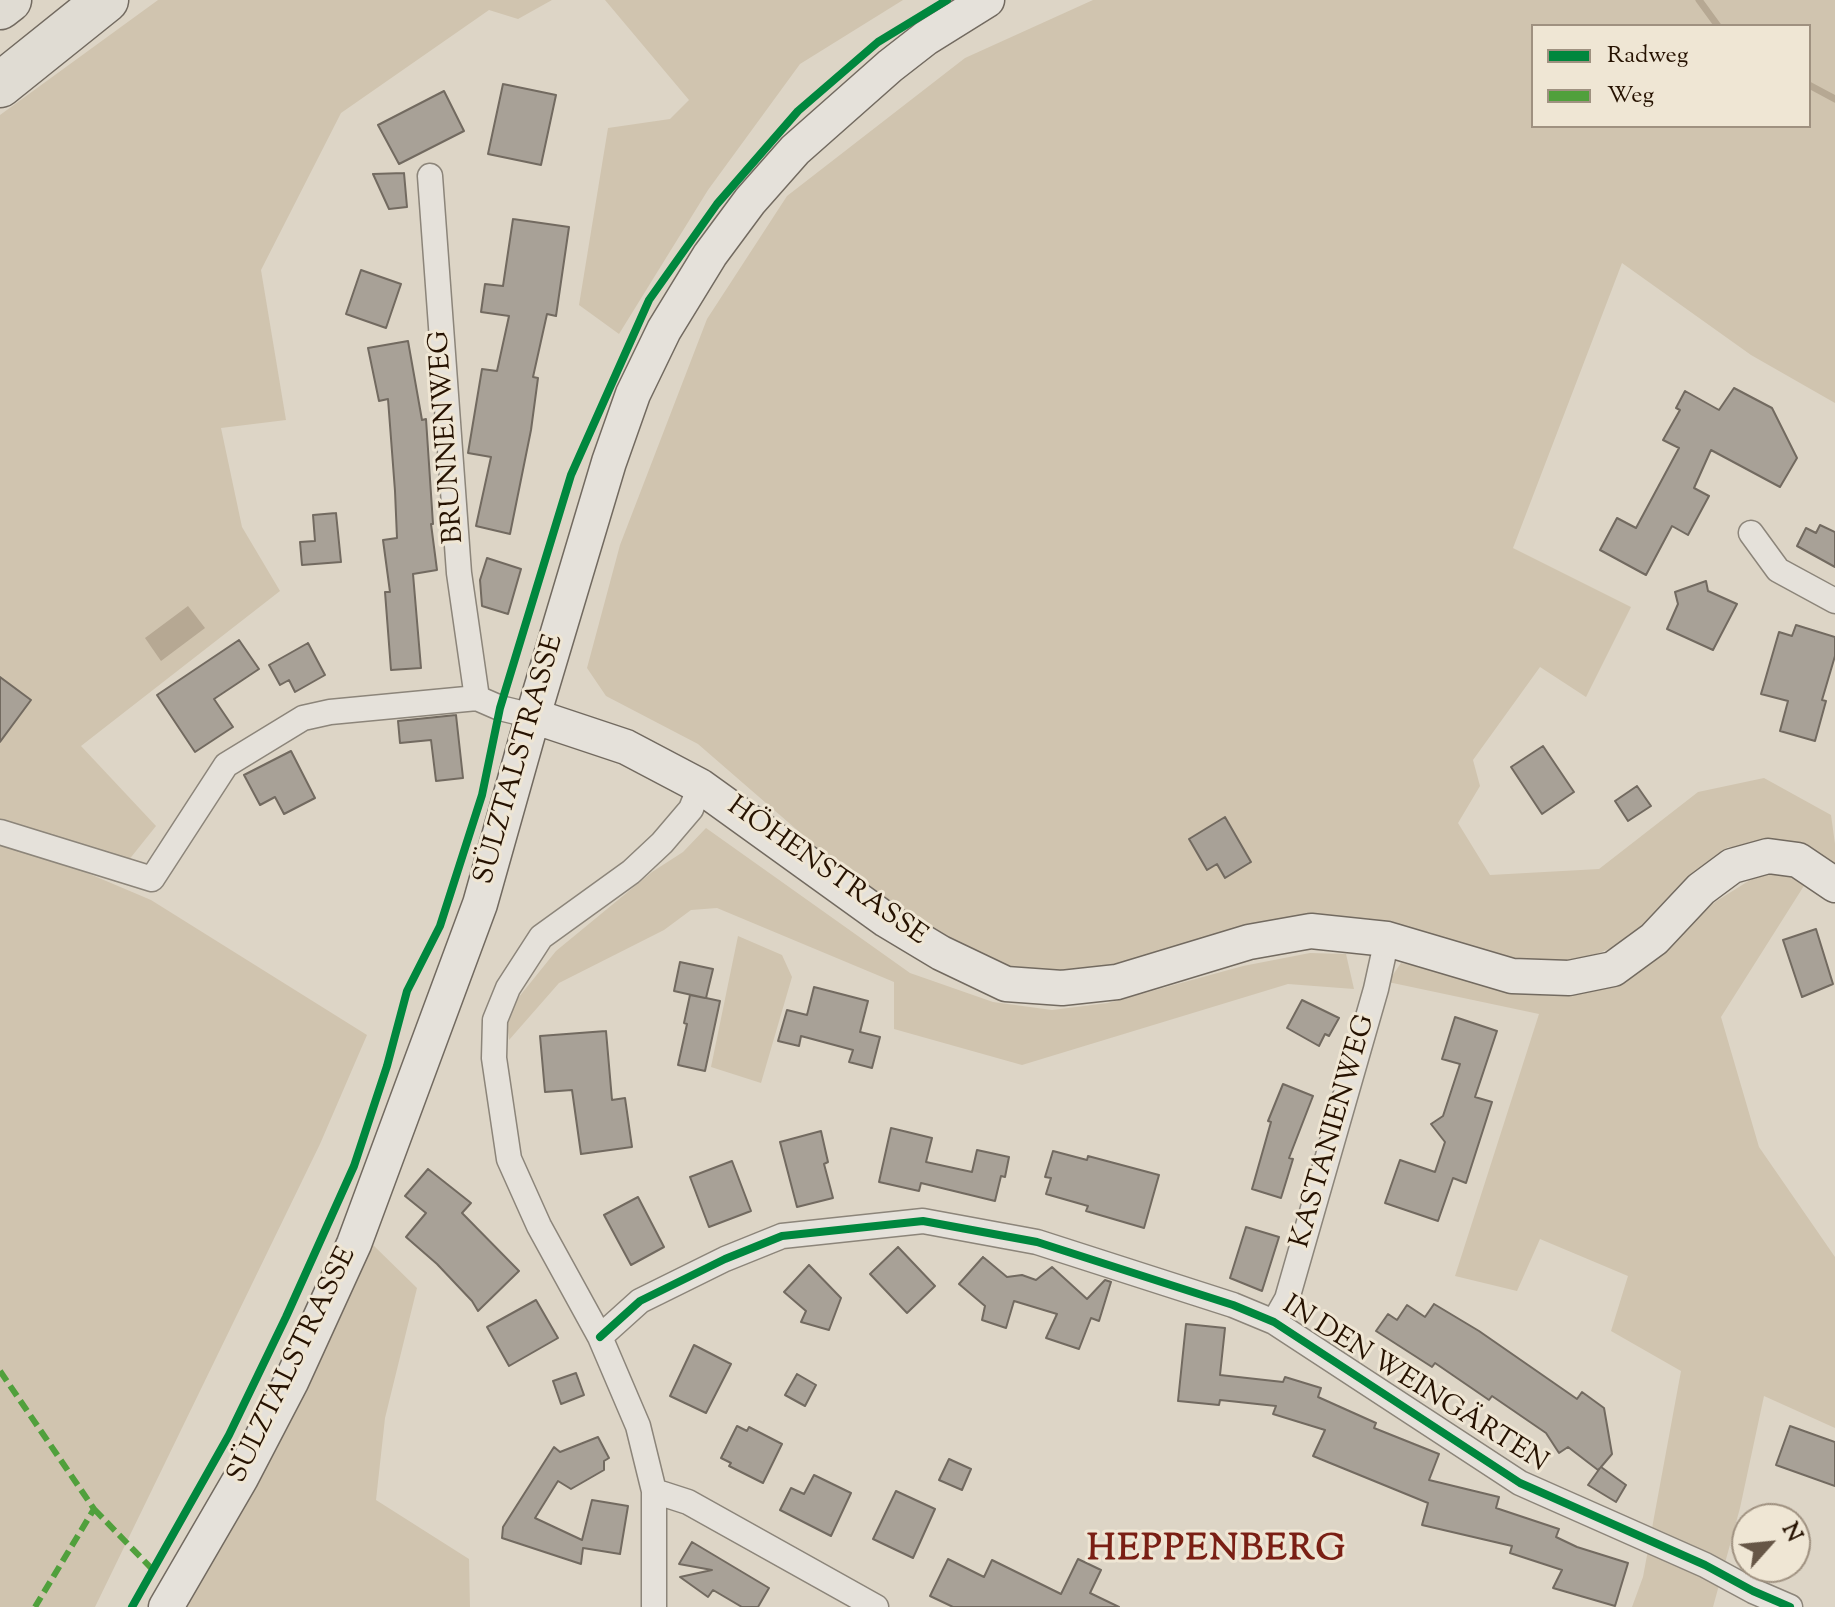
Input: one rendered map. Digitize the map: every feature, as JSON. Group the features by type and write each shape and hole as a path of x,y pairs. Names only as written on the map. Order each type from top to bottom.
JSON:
{"highway":[{"path":"0,7 9,0"},
{"path":"0,85 106,0"}],"main road":[{"name":"SÜLZTALSTRASSE","path":"166,1607 256,1450 354,1244 480,904 609,462 633,394 664,330 702,267 750,201 795,150 890,66 926,38 987,0"},
{"name":"HÖHENSTRASSE","path":"533,716 626,747 700,786 886,920 941,953 1006,984 1062,988 1117,982 1249,942 1311,931 1387,939 1512,976 1569,978 1613,969 1654,939 1701,889 1732,866 1768,856 1798,860 1835,886"}],"street":[{"name":"BRUNNENWEG","path":"430,176 444,213 459,573 477,698"},
{"path":"1751,533 1778,570 1835,601"},
{"path":"0,832 152,879 226,765 303,718 330,712 477,698 500,708 533,716"},
{"path":"654,1607 654,1491 638,1426 600,1337 539,1226 509,1159 494,1058 495,1020 508,988 541,937 631,872 662,843 691,809 700,786"},
{"name":"KASTANIENWEG","path":"1274,1322 1287,1299 1376,989 1387,939"},
{"name":"IN DEN WEINGÄRTEN","path":"600,1337 640,1301 725,1259 782,1236 923,1221 1037,1242 1233,1305 1274,1322 1520,1483 1705,1565 1790,1607"},
{"path":"654,1491 688,1502 876,1607"}],"shaded area":[{"path":"158,0 552,0 518,19 489,10 341,113 261,270 286,420 221,428 242,527 280,591 81,746 156,826 124,866 0,831 0,115"},
{"path":"605,0 903,0 800,64 708,190 619,334 579,305 608,128 670,119 689,100"},
{"path":"1093,0 1835,0 1835,403 1751,355 1622,263 1513,548 1631,607 1586,697 1540,667 1473,760 1480,786 1458,823 1490,875 1599,869 1698,792 1764,778 1831,815 1835,868 1801,846 1728,847 1694,872 1641,936 1569,965 1510,964 1254,928 1110,966 1062,974 1016,971 895,915 698,744 606,696 587,668 620,545 707,319 787,196 965,58"},
{"path":"188,606 205,628 161,661 145,638"},
{"path":"706,828 910,973 993,1002 1052,1010 1108,1003 1243,966 1310,953 1346,954 1354,989 1288,984 1022,1065 894,1029 894,982 717,908 691,910 664,930 559,983 509,1040 506,1013 556,951 652,872 683,852"},
{"path":"0,836 151,900 367,1035 320,1144 95,1607 0,1607"},
{"path":"1766,870 1807,881 1721,1017 1759,1147 1835,1257 1835,1428 1764,1396 1741,1503 1731,1503 1731,1541 1713,1607 1632,1607 1643,1577 1681,1371 1611,1331 1628,1276 1540,1239 1517,1291 1455,1276 1539,1014 1388,982 1401,963 1511,985 1660,952 1715,902"},
{"path":"738,936 782,955 792,977 761,1083 711,1067"},
{"path":"371,1243 417,1288 385,1418 376,1500 469,1559 470,1607 186,1607 289,1424"}],"building":[{"path":"503,84 556,95 541,165 488,154"},
{"path":"444,91 464,131 399,164 378,125"},
{"path":"404,173 407,207 389,209 373,174"},
{"path":"513,219 569,227 556,316 547,314 533,377 538,378 531,430 510,534 476,526 491,457 468,453 482,369 497,371 509,316 481,312 485,284 503,286"},
{"path":"361,270 401,284 386,328 346,314"},
{"path":"408,341 422,420 426,419 431,524 437,570 413,574 421,668 391,670 385,592 390,592 383,540 397,538 395,491 388,399 379,401 368,348"},
{"path":"1734,388 1772,408 1797,458 1780,487 1711,450 1694,488 1709,496 1688,535 1672,526 1646,575 1600,550 1617,518 1636,528 1679,448 1663,440 1680,410 1676,408 1685,391 1719,410"},
{"path":"336,513 341,562 302,565 300,542 315,541 313,515"},
{"path":"1820,525 1835,532 1835,567 1797,546 1806,528 1816,533"},
{"path":"487,558 521,569 508,614 482,606 480,580"},
{"path":"1706,581 1708,591 1737,604 1713,650 1667,629 1678,604 1675,592"},
{"path":"1796,625 1835,637 1835,656 1822,700 1826,701 1815,741 1780,731 1788,701 1761,694 1779,632 1792,636"},
{"path":"239,640 259,669 214,699 233,727 195,752 157,695"},
{"path":"308,643 325,675 295,692 289,680 280,685 269,665"},
{"path":"0,677 31,700 0,742"},
{"path":"456,715 463,778 436,781 431,740 400,743 398,721"},
{"path":"1543,746 1574,792 1542,814 1511,767"},
{"path":"291,751 315,798 284,814 275,797 260,805 244,775"},
{"path":"1637,786 1651,806 1628,821 1615,801"},
{"path":"1225,817 1251,862 1225,878 1217,864 1207,870 1189,839"},
{"path":"1816,929 1833,984 1802,997 1783,940"},
{"path":"680,962 713,969 706,998 720,1001 705,1071 678,1065 690,995 705,998 674,991"},
{"path":"814,987 868,1001 860,1032 880,1037 872,1068 849,1062 853,1050 801,1036 799,1046 778,1041 787,1010 807,1015"},
{"path":"1302,1000 1339,1018 1319,1046 1287,1028"},
{"path":"1455,1017 1497,1031 1475,1097 1492,1102 1466,1183 1453,1178 1438,1221 1385,1203 1400,1160 1435,1172 1445,1142 1431,1124 1443,1116 1460,1064 1442,1059"},
{"path":"606,1031 612,1100 625,1098 632,1147 581,1154 572,1090 545,1092 540,1036"},
{"path":"1283,1084 1313,1096 1289,1158 1293,1159 1281,1198 1252,1189 1271,1122 1268,1121"},
{"path":"891,1128 932,1138 926,1162 972,1172 977,1150 1009,1157 995,1201 921,1183 919,1191 879,1182"},
{"path":"821,1131 828,1162 824,1164 833,1198 797,1207 780,1142"},
{"path":"1053,1151 1087,1160 1088,1156 1159,1175 1144,1228 1086,1211 1088,1206 1046,1194 1051,1178 1045,1177"},
{"path":"732,1161 751,1211 709,1227 690,1177"},
{"path":"428,1169 471,1203 462,1213 519,1271 478,1311 437,1264 406,1237 426,1213 405,1196"},
{"path":"638,1197 664,1247 631,1265 604,1215"},
{"path":"1246,1227 1279,1237 1262,1291 1230,1278"},
{"path":"898,1247 935,1286 907,1313 870,1274"},
{"path":"983,1257 1007,1277 1022,1275 1036,1280 1052,1267 1087,1299 1105,1280 1111,1282 1099,1321 1091,1318 1079,1349 1046,1338 1057,1314 1014,1301 1006,1328 982,1320 985,1306 959,1284"},
{"path":"809,1265 841,1298 829,1330 801,1322 806,1311 784,1292"},
{"path":"536,1300 558,1338 509,1366 487,1327"},
{"path":"1434,1304 1479,1331 1577,1399 1582,1392 1604,1408 1612,1454 1601,1467 1626,1485 1616,1502 1588,1485 1600,1468 1598,1470 1568,1447 1559,1453 1546,1433 1492,1396 1489,1400 1435,1363 1432,1367 1376,1331 1388,1314 1397,1320 1407,1305 1425,1317"},
{"path":"1186,1324 1225,1328 1220,1375 1283,1382 1285,1377 1321,1388 1318,1397 1376,1423 1374,1428 1439,1454 1429,1480 1499,1497 1496,1508 1559,1529 1556,1537 1577,1547 1628,1563 1615,1606 1553,1588 1562,1570 1510,1553 1512,1546 1422,1525 1428,1503 1313,1456 1325,1430 1273,1414 1276,1406 1220,1400 1219,1405 1178,1401"},
{"path":"694,1345 731,1364 706,1413 670,1396"},
{"path":"576,1373 584,1395 561,1404 553,1381"},
{"path":"797,1374 816,1385 805,1406 785,1395"},
{"path":"737,1426 747,1431 749,1427 782,1444 763,1483 729,1466 731,1463 721,1458"},
{"path":"1790,1426 1835,1442 1835,1486 1776,1465"},
{"path":"598,1437 609,1458 604,1461 604,1470 571,1489 558,1481 535,1518 582,1540 592,1500 628,1506 620,1554 583,1548 581,1564 502,1538 503,1527 554,1447 560,1452"},
{"path":"949,1459 971,1469 962,1490 939,1480"},
{"path":"814,1475 851,1493 831,1536 780,1510 791,1488 804,1494"},
{"path":"896,1491 935,1509 913,1558 873,1539"},
{"path":"692,1542 769,1588 758,1607 742,1607 713,1590 708,1597 680,1577 712,1570 679,1564"},
{"path":"948,1559 984,1577 992,1560 1061,1594 1078,1559 1101,1570 1090,1593 1119,1607 953,1607 930,1596"}],"waterway":[{"path":"1699,0 1717,24"},
{"path":"1811,86 1835,99"}],"marked path":[{"path":"0,1371 94,1509 35,1607"},
{"path":"94,1509 154,1571"}],"cycle path":[{"path":"132,1607 229,1435 354,1166 387,1066 407,991 440,926 482,795 500,708 571,475 649,300 717,204 798,111 878,42 947,0"},
{"path":"600,1337 640,1301 725,1259 782,1236 923,1221 1037,1242 1233,1305 1274,1322 1520,1483 1705,1565 1790,1607"}],"district":[{"name":"HEPPENBERG","path":"1217,1553"}]}
